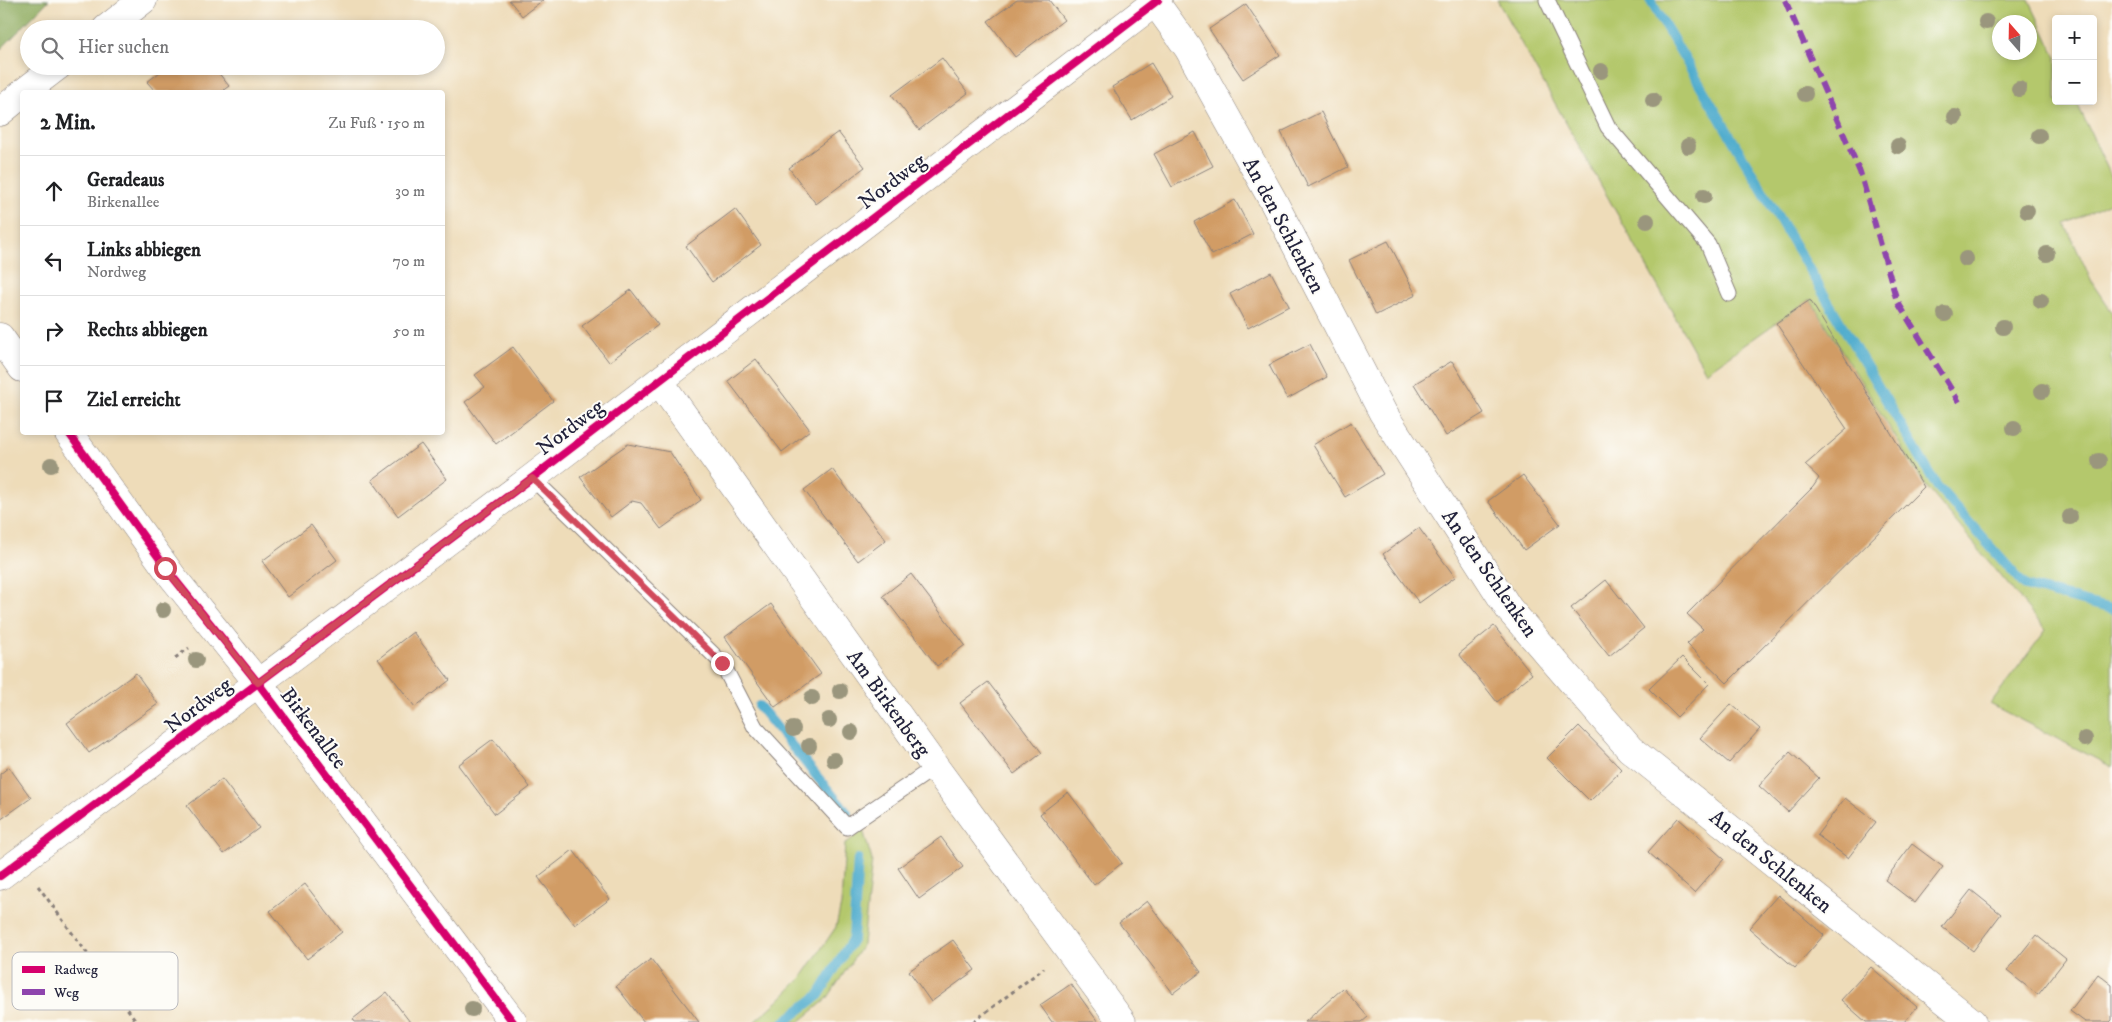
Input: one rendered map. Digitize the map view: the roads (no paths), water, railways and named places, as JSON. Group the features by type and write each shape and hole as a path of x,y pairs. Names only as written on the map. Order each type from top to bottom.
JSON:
{"street":[{"path":"117,20 143,0"},
{"name":"Nordweg","path":"10,868 532,478 1156,1"},
{"name":"An den Schlenken","path":"1156,1 1188,48 1272,200 1383,413 1509,609 1630,749 1972,1022"},
{"path":"28,90 47,75"},
{"path":"0,112 20,96"},
{"path":"0,337 20,365"},
{"name":"Am Birkenberg","path":"659,381 935,767 1122,1022"},
{"name":"Birkenallee","path":"70,435 172,576 258,683 513,1022"}],"lane":[{"path":"1546,0 1608,127 1708,244 1729,294"},
{"path":"532,478 722,663 755,727 847,827 935,767"}],"waterway":[{"path":"1650,0 1937,486 2025,586 2112,609"},
{"path":"759,706 847,813"},
{"path":"784,1022 819,995 853,938 858,859"}]}
